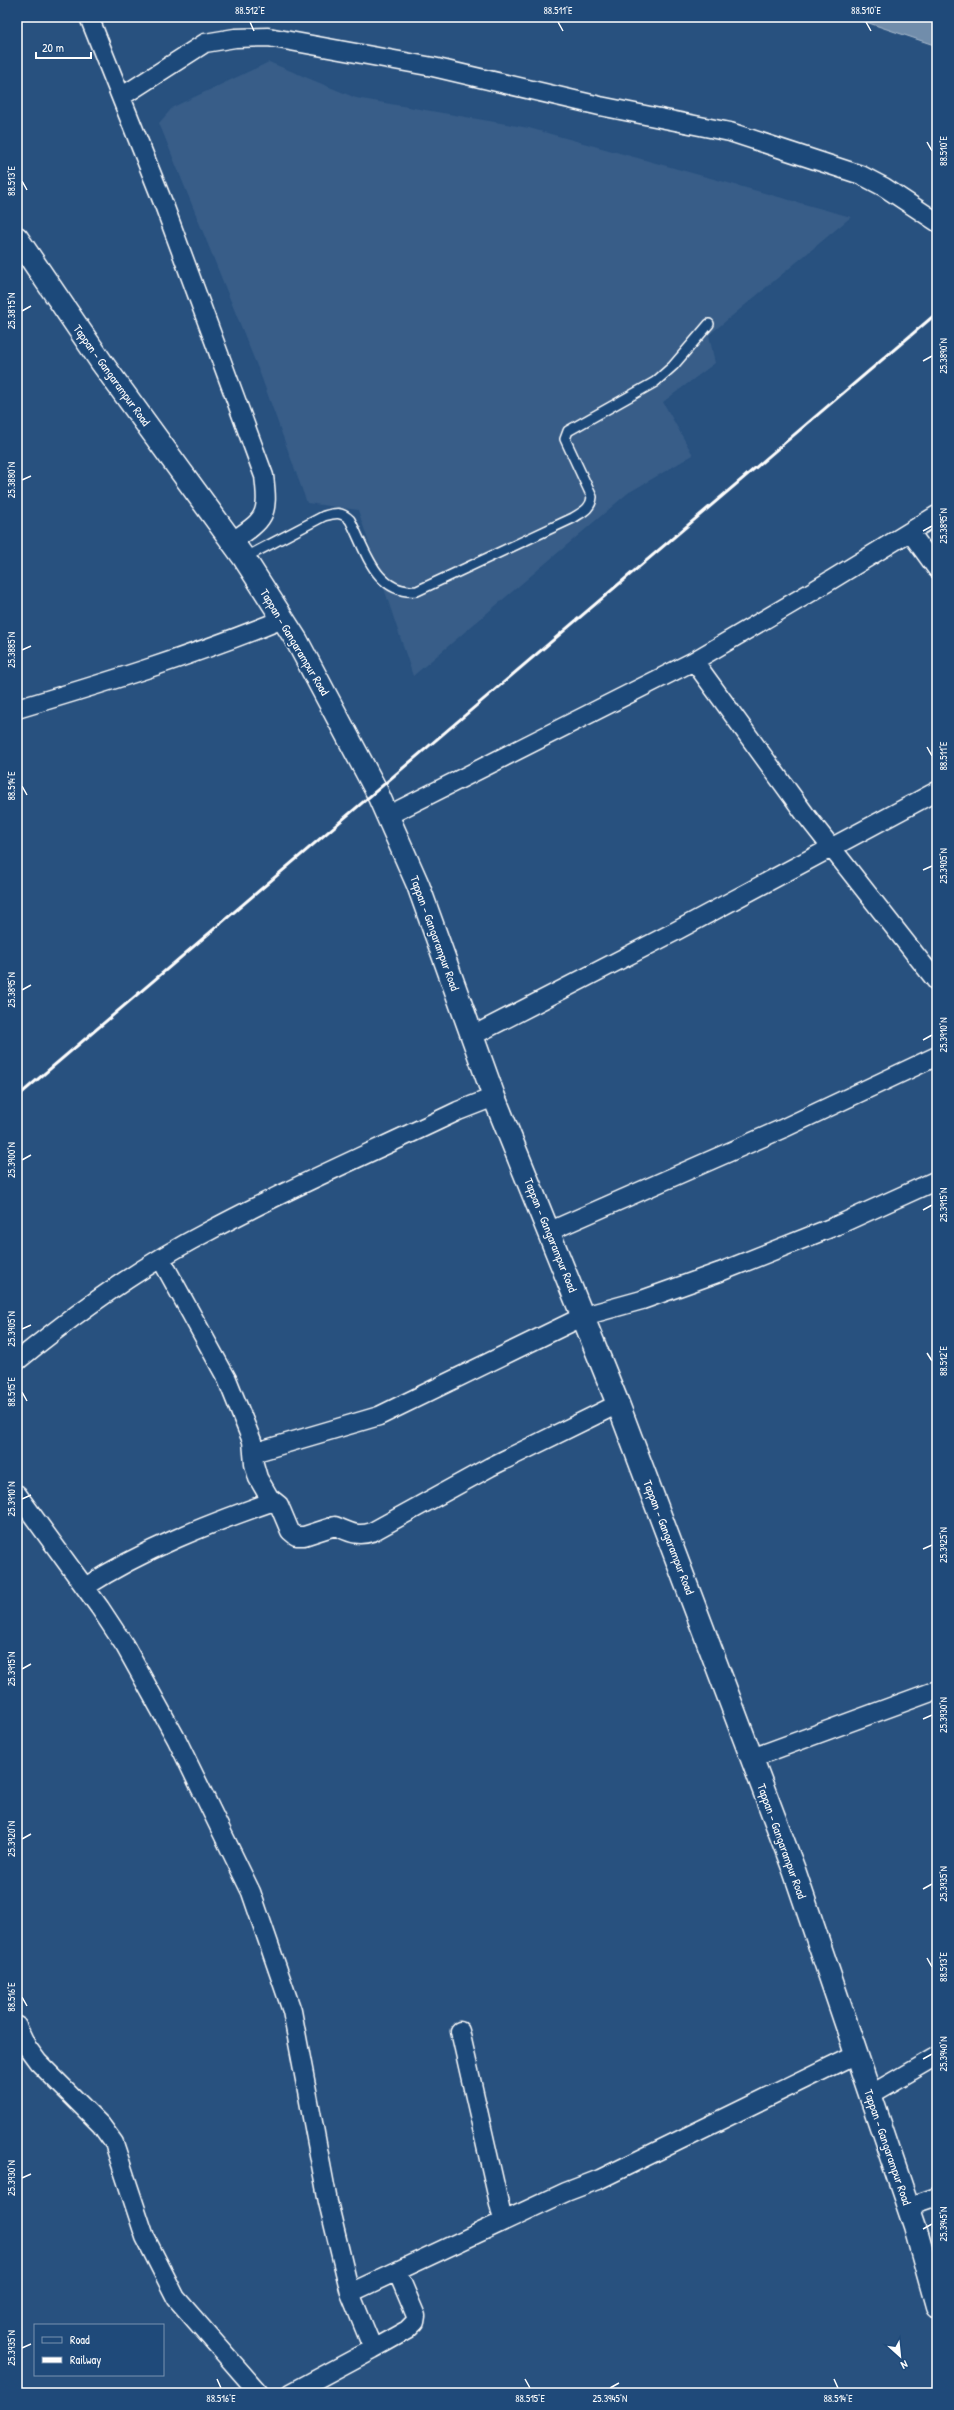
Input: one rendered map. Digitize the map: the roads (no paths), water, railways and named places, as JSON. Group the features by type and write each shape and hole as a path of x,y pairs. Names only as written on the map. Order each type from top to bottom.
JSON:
{"main road":[{"name":"Tappan - Gangarampur Road","path":"18,243 102,363 238,549 283,619 341,720 418,885 494,1097 584,1316 794,1870 908,2207 937,2306"}],"street":[{"path":"89,17 169,219 264,476 266,494 263,515 238,549"},
{"path":"121,97 205,43 235,38 268,37 433,67 600,106 730,132 861,175 884,187 937,222"},
{"path":"387,816 694,660 937,515"},
{"path":"910,532 937,569"},
{"path":"17,709 154,668 213,648 283,619"},
{"path":"694,660 777,778 937,982"},
{"path":"472,1036 937,791"},
{"path":"550,1231 784,1128 937,1056"},
{"path":"17,1361 67,1320 160,1259 213,1228 458,1112 494,1097"},
{"path":"253,1453 386,1413 584,1316 642,1300 720,1272 838,1225 937,1180"},
{"path":"160,1259 227,1379 252,1441 258,1478 269,1497 279,1505 290,1531 296,1536 304,1536 335,1526 349,1534 361,1536 389,1524 490,1467 618,1404"},
{"path":"17,1494 85,1587 125,1646 177,1740 251,1892 292,2011 328,2202 350,2293 373,2349"},
{"path":"85,1587 158,1546 230,1516 274,1501"},
{"path":"752,1758 937,1690"},
{"path":"17,2026 27,2047 38,2062 102,2125 114,2143 146,2237 176,2298 259,2393"},
{"path":"460,2031 503,2221"},
{"path":"350,2293 503,2221 600,2179 856,2054"},
{"path":"870,2095 937,2056"},
{"path":"908,2207 937,2197"},
{"path":"291,2393 407,2330 415,2322 416,2316 397,2271"}],"lane":[{"path":"238,549 337,512 345,515 350,520 382,580 391,587 404,592 417,591 573,518 586,510 592,504 592,498 565,438 568,431 655,382 673,366 709,324"}],"railway":[{"path":"17,1097 937,313"}]}
